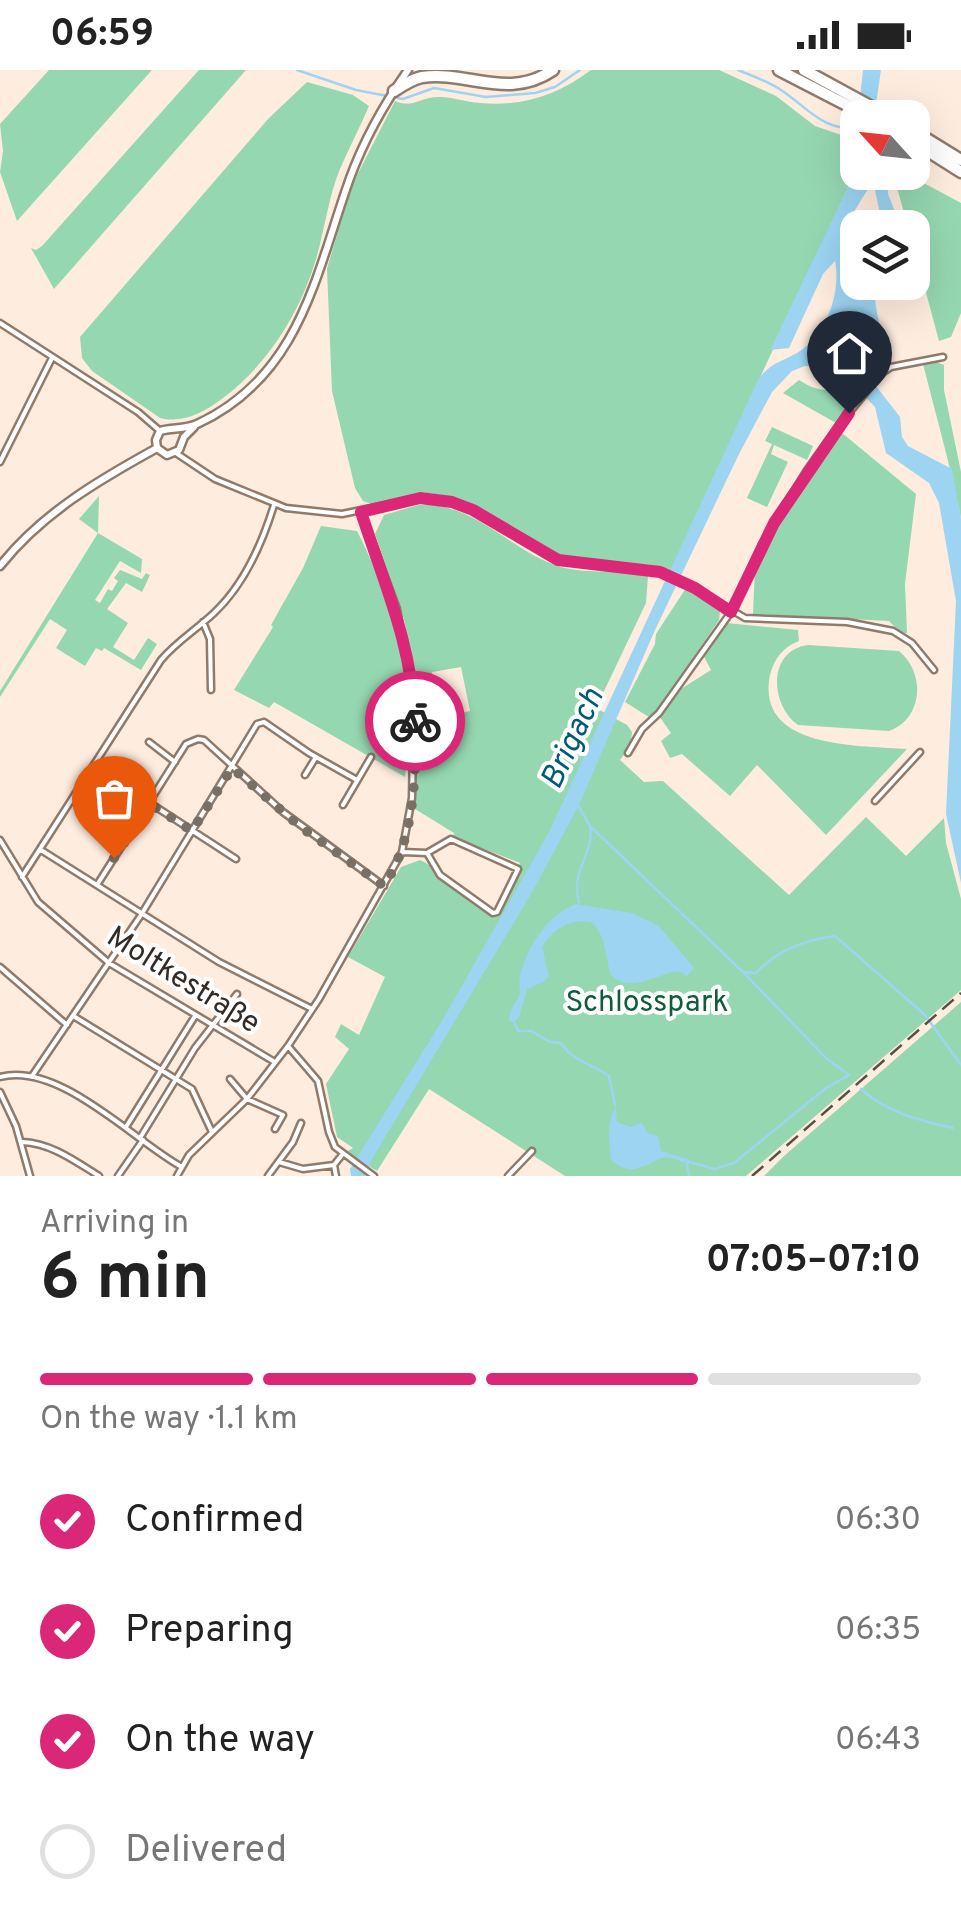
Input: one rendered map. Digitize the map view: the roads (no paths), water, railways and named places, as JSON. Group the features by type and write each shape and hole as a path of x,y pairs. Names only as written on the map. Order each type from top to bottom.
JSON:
{"highway":[{"path":"394,91 432,72 491,83 516,83 536,79 552,70"},
{"path":"779,70 854,100"},
{"path":"804,70 847,100"},
{"path":"930,141 961,160"},
{"path":"930,152 961,172"}],"main road":[{"path":"198,423 160,431 157,448 167,455 176,452 198,423 252,384 295,330 318,280 352,175 384,107 408,70"},
{"path":"172,430 181,442"},
{"path":"0,566 38,525 66,503 157,448"}],"street":[{"path":"0,323 138,412 160,431"},
{"path":"628,753 731,612 759,550 788,500 860,399 892,367 944,357"},
{"path":"0,462 52,358"},
{"path":"176,452 214,479 274,505 325,514 361,512 435,498 473,510 566,563 664,573 731,612 753,620 847,622 882,627 912,643 934,670"},
{"path":"22,877 161,660 178,640 223,604 242,578 274,505"},
{"path":"177,1176 188,1155 247,1098 288,1046 402,852 412,798 414,703 397,610 361,512"},
{"path":"203,622 210,639 211,690"},
{"path":"32,1076 141,914 261,722 357,780"},
{"path":"96,885 186,744 198,739 204,740 321,842 384,886"},
{"path":"149,742 176,762"},
{"path":"875,801 920,752"},
{"path":"305,775 316,757"},
{"path":"343,806 370,757"},
{"path":"93,766 236,859"},
{"path":"402,852 427,853 451,839 518,869 493,913 440,875 427,853"},
{"name":"Moltkestraße","path":"0,840 48,913 109,963 274,1061"},
{"path":"40,850 218,962 312,1010"},
{"path":"0,967 68,1026"},
{"path":"118,1176 196,1048 237,994"},
{"path":"74,1016 196,1094 212,1132"},
{"path":"126,1128 194,1016"},
{"path":"288,1046 318,1081 328,1132 342,1155 372,1175"},
{"path":"0,1076 32,1076 70,1093 182,1167"},
{"path":"230,1079 247,1098 283,1115 276,1130"},
{"path":"0,1092 22,1142 30,1176"},
{"path":"268,1176 301,1123"},
{"path":"22,1142 54,1150 99,1176"},
{"path":"508,1176 532,1151"},
{"path":"279,1162 303,1169 334,1165 342,1155"},
{"path":"334,1165 336,1176"}],"water":[{"path":"863,70 881,70 877,100 860,100"},
{"path":"847,190 867,190 855,210 840,210 840,300 875,300 880,338 869,377 900,417 902,437 908,446 952,469 961,519 961,883 946,814 956,601 939,503 929,483 886,453 875,407 858,389 828,367 805,366 792,371 772,392 739,454 655,630 579,805 530,896 365,1176 351,1176 350,1169 443,1019 549,832 757,382 772,366 812,341 826,321 836,284 835,261 823,274 789,348 770,350"},
{"path":"875,190 888,190 894,210 879,210"},
{"path":"576,904 632,913 659,926 694,968 687,976 678,971 626,983 611,975 603,941 591,922 569,923 542,947 549,976 527,989 519,1017 513,1023 510,1013 533,943 547,924"},
{"path":"616,1106 617,1122 630,1127 642,1123 648,1133 658,1136 661,1151 690,1160 685,1163 662,1158 635,1169 617,1165 611,1160 609,1139"}],"waterway":[{"path":"297,70 356,90 403,99 434,88 486,97 535,93 555,87 580,70"},
{"path":"738,70 776,87 825,122 840,127"},
{"name":"Brigach","path":"576,802 590,826 743,972 756,973 792,948 835,936 925,1015 961,1065"},
{"path":"579,902 578,880 589,845 590,826"},
{"path":"686,1161 715,1169 734,1163 826,1088 849,1075 827,1059 743,972"},
{"path":"514,1022 518,1031 531,1031 550,1042 561,1043 577,1059 609,1076 615,1105"},
{"path":"861,1089 892,1110 953,1128"},
{"path":"687,1163 689,1176"}],"railway":[{"path":"752,1176 961,993"}],"park label":[{"name":"Schlosspark","path":"647,1001"}]}
